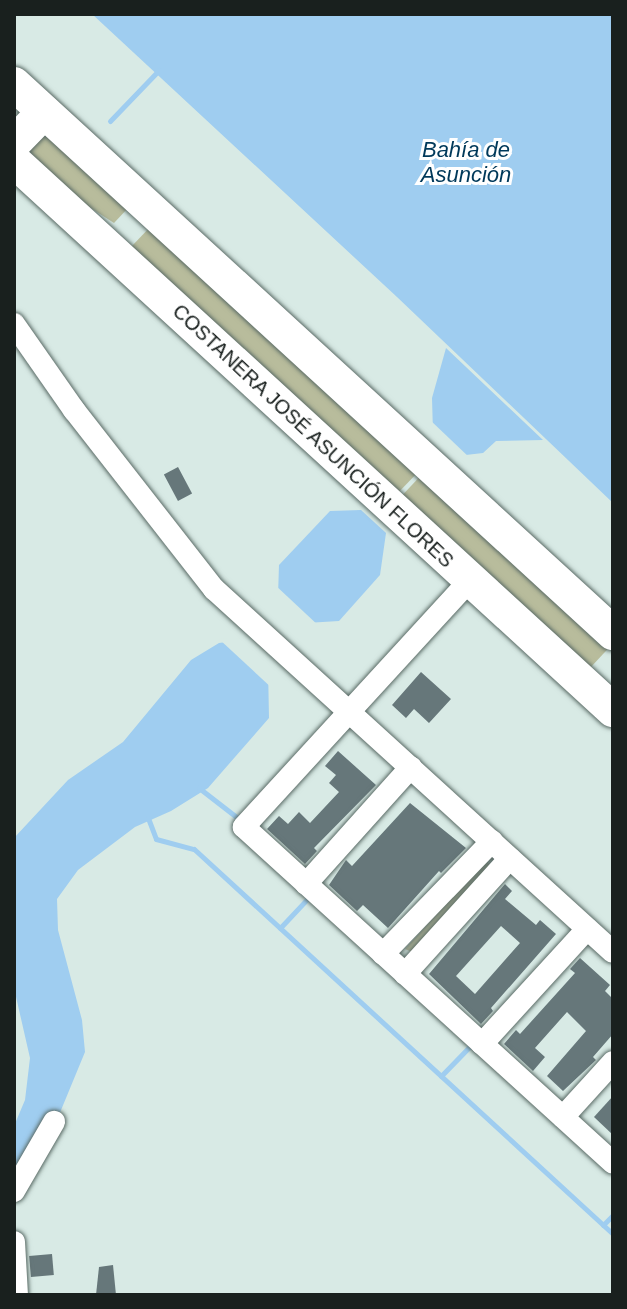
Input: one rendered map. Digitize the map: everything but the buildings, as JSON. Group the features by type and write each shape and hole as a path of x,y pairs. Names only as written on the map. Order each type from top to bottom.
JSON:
{"highway":[{"path":"14,84 613,633"},
{"path":"14,143 44,112"},
{"name":"COSTANERA JOSÉ ASUNCIÓN FLORES","path":"14,161 613,710"},
{"path":"66,208 86,212 117,235 126,232 148,206"}],"street":[{"path":"14,324 74,410 214,589 613,952"},
{"path":"470,580 244,827 613,1163"},
{"path":"306,884 411,767"},
{"path":"383,954 492,841"},
{"path":"405,974 510,858"},
{"path":"482,1044 587,929"},
{"path":"563,1117 613,1062"},
{"path":"14,1191 54,1122"},
{"path":"14,1242 17,1295"}],"green space":[{"path":"41,132 129,207 114,223 72,196 25,154"},
{"path":"152,225 422,468 395,496 131,247"},
{"path":"425,471 611,645 585,673 398,500"},
{"path":"486,860 491,867 412,952 405,949"}],"water":[{"name":"Bahía de Asunción","path":"92,14 613,14 613,503 397,297"},
{"path":"446,348 543,440 496,441 483,453 457,456 433,433 432,398"},
{"path":"361,510 386,533 380,575 339,621 306,623 278,596 279,565 330,511"},
{"path":"241,640 268,666 269,718 208,788 171,811 135,827 78,870 57,899 58,930 82,1020 85,1052 59,1115 14,1183 14,1126 25,1100 30,1058 14,988 14,838 68,780 123,742 191,660 219,643"}],"pier":[{"path":"429,419 471,459 454,459 429,435"},
{"path":"274,584 320,627 303,626 275,598"},
{"path":"244,638 271,664 274,690 219,639"}],"waterway":[{"path":"110,121 159,70"},
{"path":"199,788 239,819"},
{"path":"148,818 156,839 194,849 613,1234"},
{"path":"280,928 309,897"},
{"path":"441,1076 472,1044"},
{"path":"603,1225 613,1215"}]}
